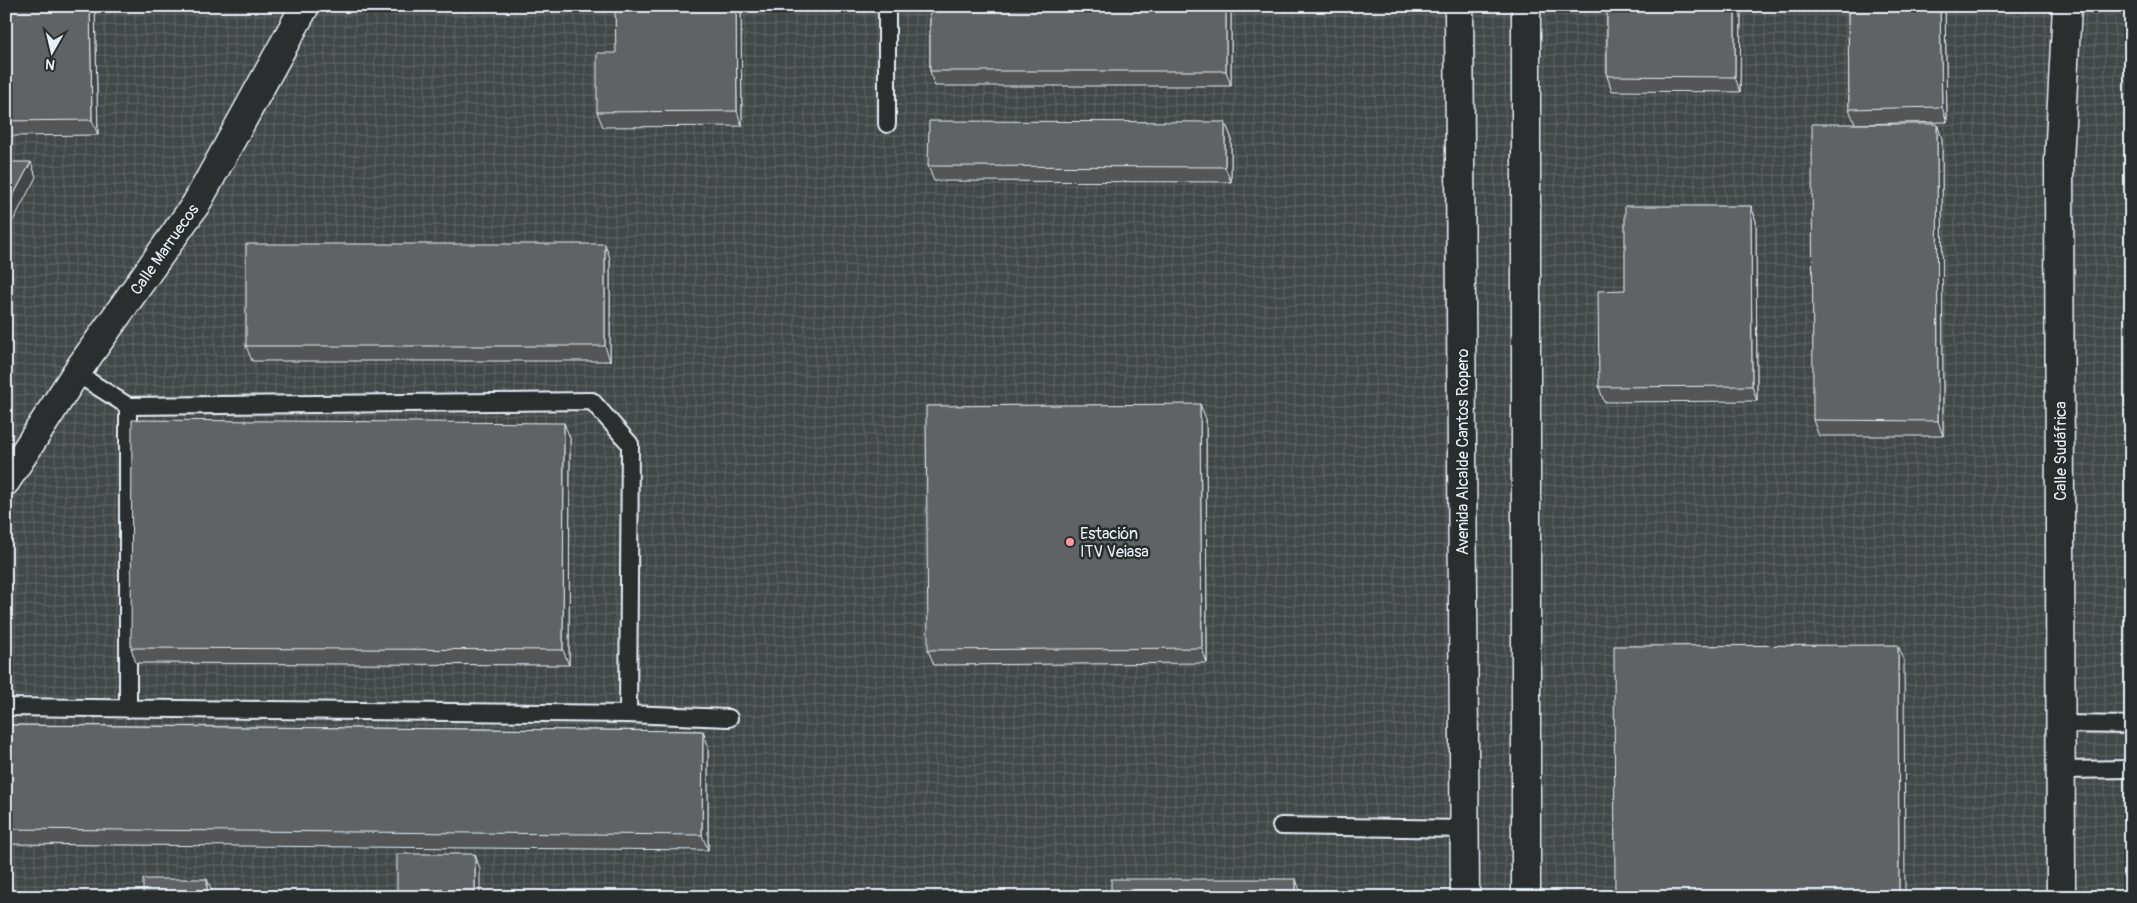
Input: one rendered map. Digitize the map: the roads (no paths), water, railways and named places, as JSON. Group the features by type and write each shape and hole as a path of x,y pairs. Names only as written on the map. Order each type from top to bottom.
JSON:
{"main road":[{"name":"Calle Marruecos","path":"6,481 76,373 196,204 305,6"},
{"name":"Avenida Alcalde Cantos Ropero","path":"1459,6 1465,897"},
{"path":"1526,6 1526,897"},
{"name":"Calle Sudáfrica","path":"2061,897 2060,160 2067,6"}],"lane":[{"path":"887,6 887,124"},
{"path":"76,373 128,406 592,401 630,444 628,714"},
{"path":"128,406 128,709"},
{"path":"6,707 628,714 729,718"},
{"path":"2060,724 2131,725"},
{"path":"2060,770 2131,769"},
{"path":"1281,826 1465,829"}],"place":[{"name":"Estación ITV Veiasa","path":"1070,542"}]}
